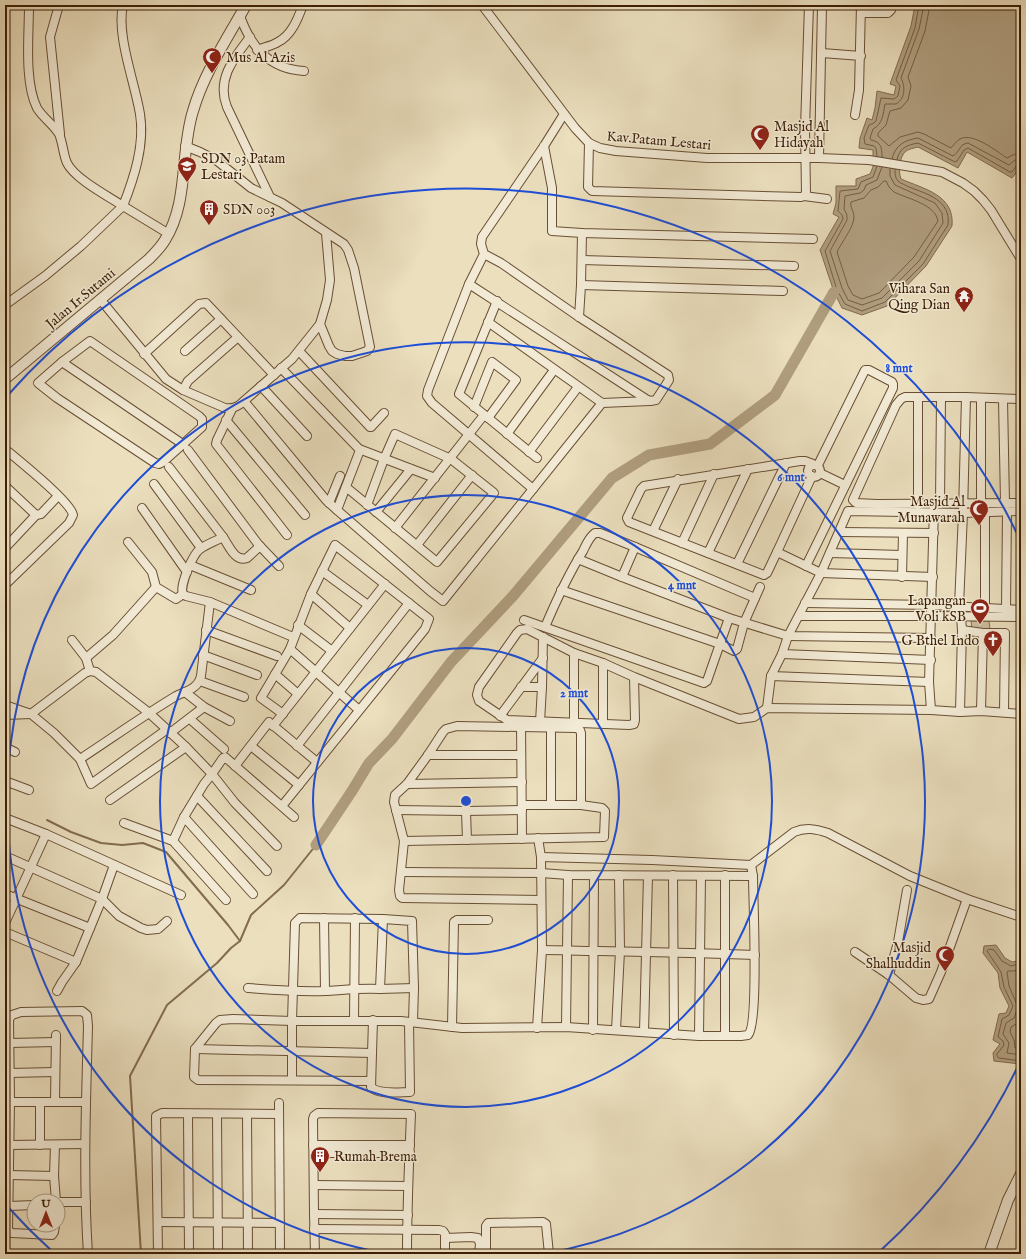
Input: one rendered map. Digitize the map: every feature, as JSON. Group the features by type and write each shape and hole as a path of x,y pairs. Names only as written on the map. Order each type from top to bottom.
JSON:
{"street":[{"path":"29,5 30,90 38,110 56,129 60,136"},
{"path":"59,5 50,37 60,136 64,155 70,168 82,179 169,234"},
{"path":"5,305 45,276 81,246 123,206 135,169 141,132 138,103 123,34 123,5"},
{"name":"Jalan Ir.Sutami","path":"5,379 150,259 169,234 180,199 185,146 192,112 202,86 246,5"},
{"path":"257,50 283,40 294,26 303,5"},
{"name":"Kav.Patam Lestari","path":"482,5 564,114 589,143 600,148 616,151 707,158 819,158 869,160 942,172 952,176 974,191 991,210 1021,259"},
{"path":"804,196 806,194 805,128 809,5"},
{"path":"819,158 822,5"},
{"path":"855,115 859,90 861,56 861,9 888,13 891,10 891,5"},
{"path":"240,16 257,50 267,59 294,70 304,71"},
{"path":"250,37 231,65 223,87 223,94 227,107 270,197"},
{"path":"822,53 861,56"},
{"path":"533,489 432,403 427,396 469,284 484,254 481,244 482,237 564,114"},
{"path":"589,143 588,187 592,191 801,198 804,196 828,199"},
{"path":"185,146 212,158 251,188 289,208 344,244 351,256 358,282 370,348 352,356 337,354 329,346 320,324"},
{"path":"544,146 552,188 552,231 813,239"},
{"path":"100,299 166,379 183,390 218,406 232,409 239,406 300,351 320,324 328,300 330,280 326,233"},
{"path":"579,317 582,233"},
{"path":"484,254 501,263 579,317 668,375 669,380 656,400 602,403 488,322"},
{"path":"582,260 794,266"},
{"path":"469,284 650,401"},
{"path":"581,285 783,291"},
{"path":"497,301 459,394 538,458"},
{"path":"144,354 199,304 206,303 274,375"},
{"path":"185,351 221,319"},
{"path":"183,390 188,381 238,337"},
{"path":"90,341 200,416 202,419 202,427 186,447 159,464 152,462 57,398 38,383 62,362 90,341"},
{"path":"300,351 370,427 384,413"},
{"path":"62,362 186,447 260,546 279,566"},
{"path":"395,528 468,434 486,417 516,380 492,362 474,407"},
{"path":"282,368 359,449 435,478"},
{"path":"507,434 554,370"},
{"path":"806,566 893,388 892,382 869,370 865,370 817,468 817,476 812,476"},
{"path":"261,386 307,436"},
{"path":"529,452 578,387"},
{"path":"1021,399 905,397 900,400 853,500 856,503 918,504 963,513 983,508 1006,507 1021,503"},
{"path":"918,397 918,504"},
{"path":"931,710 930,660 934,533 941,397"},
{"path":"959,606 966,397"},
{"path":"981,398 985,608"},
{"path":"1004,399 1006,610"},
{"path":"244,401 329,503 430,592 444,602 602,403"},
{"path":"232,409 216,444 287,535"},
{"path":"226,420 305,515"},
{"path":"346,487 437,562 494,493 450,459 395,434 367,504"},
{"path":"5,449 33,472 73,512 72,518 37,555 5,585"},
{"path":"337,510 360,450 359,449"},
{"path":"812,476 765,575 653,532 629,522 627,519 641,489 644,486 678,479 803,460 845,486"},
{"path":"737,564 786,463"},
{"path":"812,476 809,474 808,470 810,466 817,468"},
{"path":"170,467 239,559 247,558 260,546"},
{"path":"376,512 411,469"},
{"path":"708,553 748,469"},
{"path":"682,543 714,474"},
{"path":"417,545 472,475"},
{"path":"329,503 340,476"},
{"path":"653,532 678,479"},
{"path":"154,484 201,548"},
{"path":"5,486 36,515"},
{"path":"5,548 36,515 41,514 58,496"},
{"path":"767,708 771,676 782,654 788,636 821,573 848,511 936,507 962,504 983,508"},
{"path":"1006,507 1021,511"},
{"path":"142,508 188,569 251,590"},
{"path":"840,532 934,533"},
{"path":"545,627 561,590 578,559 595,533 635,547 755,598"},
{"path":"902,577 903,533"},
{"path":"183,594 182,588 188,569 196,553 201,548 223,537"},
{"path":"128,542 152,572 156,587 176,599 183,594"},
{"path":"282,806 425,629 429,619 335,545 311,594 293,637 290,649 261,698 283,714"},
{"path":"622,578 635,547"},
{"path":"777,552 821,573 933,577"},
{"path":"830,553 902,556"},
{"path":"578,559 622,578 729,618 788,636 931,638"},
{"path":"322,571 368,605"},
{"path":"273,726 385,584"},
{"path":"86,658 112,635 156,587"},
{"path":"561,590 720,644 732,650 736,650 744,623 760,587"},
{"path":"183,594 210,602 293,637"},
{"path":"311,594 350,628"},
{"path":"80,759 148,712 194,688 200,680 210,602"},
{"path":"297,746 409,603"},
{"path":"805,603 932,605 1021,610"},
{"path":"798,616 1021,617"},
{"path":"960,712 961,617"},
{"path":"524,620 704,683 707,682 729,618"},
{"path":"298,625 332,651"},
{"path":"206,630 277,656"},
{"path":"581,805 580,731 576,728 551,728 521,724 507,720 479,701 477,695 480,687 520,630 530,630 574,653 739,719 754,717 767,708 931,710 960,712 981,711 1021,714"},
{"path":"962,630 983,633 1005,633 1004,712"},
{"path":"981,711 983,633"},
{"path":"540,722 544,637"},
{"path":"72,640 86,658 90,671"},
{"path":"290,649 359,710"},
{"path":"574,653 574,722"},
{"path":"782,654 930,660"},
{"path":"203,655 257,675"},
{"path":"500,716 543,658"},
{"path":"603,664 603,723"},
{"path":"5,715 31,714 85,673 90,671 96,672 148,712 186,748 212,774 235,803 277,846"},
{"path":"275,674 298,694"},
{"path":"771,676 930,682"},
{"path":"541,900 402,898 399,894 404,841 394,798 407,784 428,756 443,732 449,728 457,726 540,722 634,724 634,677"},
{"path":"200,680 244,697"},
{"path":"521,687 542,687"},
{"path":"185,692 204,707 230,721"},
{"path":"5,705 31,714 54,733 80,759 91,784 168,731 190,719 204,707"},
{"path":"190,719 224,749"},
{"path":"235,766 269,722 317,762"},
{"path":"521,724 522,839"},
{"path":"551,728 551,804"},
{"path":"251,746 299,785"},
{"path":"5,747 15,752"},
{"path":"110,800 186,748"},
{"path":"428,756 521,755"},
{"path":"173,841 184,817 204,784 225,757 228,758 235,766 294,818"},
{"path":"5,781 29,790"},
{"path":"407,784 522,782"},
{"path":"197,796 267,871"},
{"path":"396,810 466,811 551,804 600,807 603,809 605,814 604,837 404,841"},
{"path":"466,811 467,840"},
{"path":"184,817 253,894"},
{"path":"5,818 46,834 182,895"},
{"path":"124,823 173,841 226,900"},
{"path":"541,857 652,860 751,865 794,832 808,828 817,829 850,843 910,876 967,899 1021,918"},
{"path":"5,922 46,834"},
{"path":"537,1028 542,950 541,857 538,838"},
{"path":"5,856 102,899 119,916 140,928 147,930 158,929 167,921"},
{"path":"57,991 76,962 102,899 114,865"},
{"path":"371,1081 198,1080 194,1077 195,1049 216,1023 220,1020 233,1019 292,1021 373,1020 476,1028 566,1027 674,1035 746,1035 752,1030 755,955 751,865"},
{"path":"401,872 752,876"},
{"path":"566,1027 568,875"},
{"path":"594,875 594,1030"},
{"path":"616,1030 620,952 619,875"},
{"path":"673,875 674,1035"},
{"path":"725,875 725,1036"},
{"path":"644,1032 648,876"},
{"path":"699,1036 701,876"},
{"path":"889,975 898,942 907,890"},
{"path":"5,894 90,928"},
{"path":"854,952 889,975 916,998 923,1000 928,999 941,972 967,899"},
{"path":"292,1080 295,923 300,918 355,918 413,922 414,988 411,1022 410,1092 377,1091 371,1088 373,1020"},
{"path":"324,918 325,991"},
{"path":"354,1020 353,988 355,918"},
{"path":"380,989 383,919"},
{"path":"452,1027 454,922 457,920 488,920"},
{"path":"5,932 76,962"},
{"path":"542,950 673,953 699,952 755,955"},
{"path":"248,988 294,991 325,991 353,988 414,988"},
{"path":"26,1233 12,1232 8,1229 10,1019 12,1015 21,1012 76,1011 86,1013 88,1026 86,1202 88,1254"},
{"path":"9,1043 56,1039 55,1102"},
{"path":"195,1049 372,1053"},
{"path":"9,1073 55,1072"},
{"path":"10,1102 86,1102"},
{"path":"40,1102 40,1145"},
{"path":"279,1103 280,1254"},
{"path":"158,1254 156,1116 162,1113 247,1115 279,1114"},
{"path":"315,1254 313,1145 314,1116 318,1113 411,1114 407,1254"},
{"path":"188,1114 189,1254"},
{"path":"218,1114 218,1254"},
{"path":"247,1115 248,1254"},
{"path":"9,1145 86,1144"},
{"path":"55,1145 54,1176 56,1193"},
{"path":"313,1145 410,1149"},
{"path":"314,1154 410,1149"},
{"path":"989,1254 1008,1200 1021,1174"},
{"path":"9,1175 54,1176"},
{"path":"314,1185 408,1186"},
{"path":"66,1202 86,1202"},
{"path":"9,1206 26,1206"},
{"path":"314,1214 408,1216"},
{"path":"158,1222 280,1223"},
{"path":"486,1254 486,1226 488,1223 544,1222 546,1224 549,1254 498,1254"},
{"path":"314,1229 407,1231 439,1230 444,1233 445,1254"},
{"path":"32,1233 53,1233"},
{"path":"445,1238 478,1238 480,1244 479,1254"}],"shaded area":[{"name":"Lapangan Voli kSB","path":"971,621 989,621 990,629 972,630"}],"water":[{"path":"915,5 1021,5 1021,166 1012,178 967,152 958,168 918,147 906,151 900,164 901,179 928,190 943,200 949,207 952,215 952,226 926,266 887,306 862,315 842,308 834,292 820,250 839,217 833,214 836,203 836,186 856,186 856,179 870,174 873,167 873,150 859,148 860,138 867,118 872,120 877,91 894,95 896,86 890,84 911,26"},
{"path":"996,945 1005,958 1012,962 1017,961 1018,956 1021,955 1020,1064 994,1061 993,1053 1000,1044 993,1040 999,1014 1006,1013 1009,1006 1000,988 998,973 983,953 984,946"}],"waterway":[{"path":"316,845 369,763 392,739 451,662 513,596 612,478 649,455 710,444 775,395 834,292"},
{"path":"47,820 71,832 101,843 122,845 143,843 166,852 240,941"},
{"path":"141,1254 130,1076 167,1005 217,963 240,941 251,915 284,885 316,845"}],"place":[{"name":"Mus Al Azis","path":"212,74"},
{"name":"Masjid Al Hidayah","path":"760,151"},
{"name":"SDN 03 Patam Lestari","path":"187,183"},
{"name":"SDN 003","path":"209,226"},
{"name":"Vihara San Qing Dian","path":"964,313"},
{"name":"Masjid Al Munawarah","path":"979,526"},
{"name":"Lapangan Voli kSB","path":"980,625"},
{"name":"G Bthel Indo","path":"993,657"},
{"name":"Masjid Shalhuddin","path":"945,972"},
{"name":"Rumah Brema","path":"320,1173"}]}
